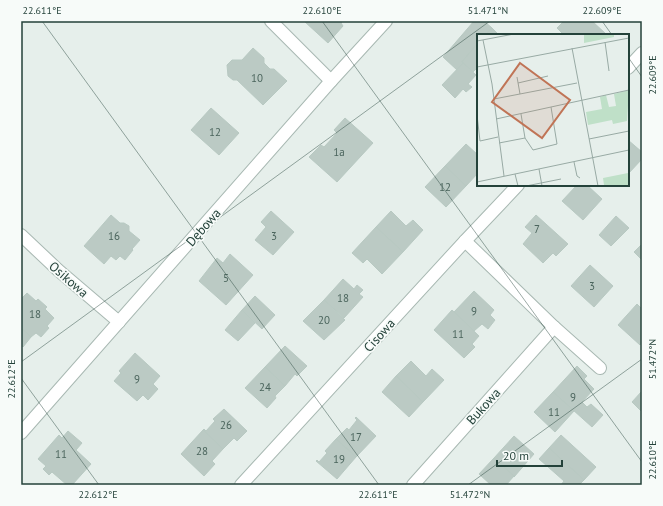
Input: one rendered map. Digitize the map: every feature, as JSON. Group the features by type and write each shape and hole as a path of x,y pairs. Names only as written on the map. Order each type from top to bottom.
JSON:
{"street":[{"path":"271,21 331,81"},
{"name":"Dębowa","path":"21,433 331,81 386,21"},
{"path":"629,67 642,53"},
{"name":"Cisowa","path":"241,485 517,186"},
{"name":"Osikowa","path":"21,235 58,270 119,322"},
{"path":"465,241 554,327 600,368"},
{"name":"Bukowa","path":"413,485 554,327"}],"building":[{"path":"305,21 343,21 341,23 343,26 328,43"},
{"path":"474,21 484,21 492,28 486,34 477,34 477,44 457,70 443,57"},
{"path":"564,21 592,21 606,34 563,34 557,28"},
{"path":"492,28 498,34 486,34"},
{"path":"477,44 477,68 473,72 462,62"},
{"path":"253,48 264,58 264,63 270,69 274,69 287,81 263,105 237,80 233,80 228,76 227,65 232,60 242,60"},
{"path":"463,63 476,75 468,84 472,87 466,92 463,89 455,98 442,85"},
{"path":"211,108 239,133 219,155 191,130"},
{"path":"345,118 373,143 337,182 309,157 321,145 324,147 337,133 334,130"},
{"path":"629,141 642,152 642,159 629,173"},
{"path":"466,144 477,154 477,174 466,186 445,166"},
{"path":"445,166 466,186 446,207 425,187"},
{"path":"576,186 588,186 602,199 583,220 562,201"},
{"path":"271,211 294,232 273,255 255,240 266,227 261,222"},
{"path":"391,211 406,226 413,220 423,230 403,252 376,227"},
{"path":"111,215 120,223 124,223 129,226 129,231 140,240 125,260 120,256 116,260 111,256 104,264 84,246"},
{"path":"536,215 568,244 556,256 553,253 543,263 523,244 532,233 525,227"},
{"path":"616,216 629,228 611,246 599,235"},
{"path":"376,227 403,252 382,274 367,259 363,263 352,253"},
{"path":"642,244 642,260 634,252"},
{"path":"230,254 253,275 226,305 199,281 217,258 223,263"},
{"path":"590,265 613,286 594,307 571,286"},
{"path":"343,279 354,289 357,285 363,290 359,294 363,297 344,318 324,300"},
{"path":"474,291 494,310 490,315 495,320 488,329 482,324 474,331 454,312"},
{"path":"27,293 36,301 38,299 47,307 45,309 54,318 47,326 49,328 41,337 36,333 31,337 21,328 21,299"},
{"path":"255,296 275,315 262,329 242,310"},
{"path":"324,300 345,320 324,340 303,321"},
{"path":"637,304 642,309 642,342 640,345 618,325"},
{"path":"242,310 255,323 238,341 225,330"},
{"path":"452,310 479,336 472,344 475,347 464,358 434,330"},
{"path":"21,328 31,337 23,347 21,345"},
{"path":"285,346 307,366 297,376 295,374 285,386 265,367"},
{"path":"135,353 160,376 153,384 158,389 148,400 143,395 137,401 114,381 121,373 119,371"},
{"path":"411,361 426,376 432,369 444,380 423,402 396,376"},
{"path":"577,366 587,376 584,379 594,389 582,402 587,407 591,404 603,415 592,427 553,392"},
{"path":"265,367 285,386 275,396 276,398 267,408 245,388"},
{"path":"396,376 423,402 409,417 382,392"},
{"path":"642,391 642,412 632,402"},
{"path":"553,392 574,411 555,432 534,412"},
{"path":"224,409 247,431 237,441 234,438 223,449 203,430 204,429 206,431 215,421 213,419"},
{"path":"356,417 376,436 356,457 336,439 347,428 349,430 357,420 355,418"},
{"path":"203,430 223,449 212,461 215,464 204,476 181,454"},
{"path":"68,431 82,443 76,450 91,464 72,485 67,485 52,472 49,475 43,469 46,466 38,459 59,435 62,438"},
{"path":"561,435 596,467 584,480 549,448"},
{"path":"514,436 534,454 514,477 494,458"},
{"path":"336,439 356,457 337,479 316,461 317,460 319,462 327,453 325,451"},
{"path":"549,448 584,480 579,485 561,485 564,481 539,459"},
{"path":"494,458 514,476 506,485 491,485 479,474"}]}
